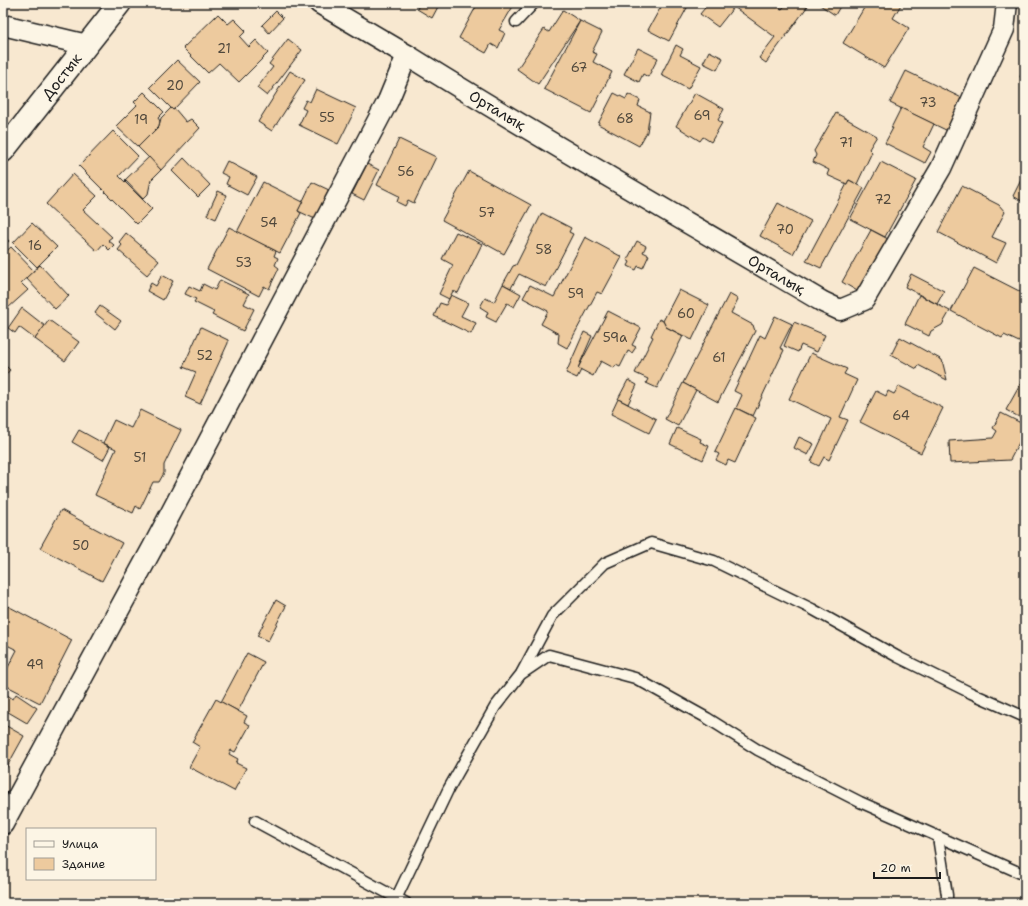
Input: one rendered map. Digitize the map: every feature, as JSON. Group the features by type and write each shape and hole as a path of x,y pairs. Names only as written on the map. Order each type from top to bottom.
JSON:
{"street":[{"name":"Достык","path":"3,151 120,3"},
{"path":"3,824 156,540 388,101 407,55 319,3"},
{"name":"Орталық","path":"407,55 486,105 651,203 823,302 840,310 864,300 941,168 1004,29 1008,3"},
{"path":"3,25 87,44"}],"lane":[{"path":"516,22 534,3"},
{"path":"396,900 448,790 495,707 521,674 552,616 605,563 652,543 714,561 812,609 898,657 970,693 1025,717"},
{"path":"521,674 549,655 635,678 707,718 758,750 860,802 1025,875"},
{"path":"255,821 396,900 406,903"},
{"path":"938,837 948,895 947,903"}],"building":[{"path":"420,3 440,3 432,18 417,9"},
{"path":"478,3 515,3 499,30 505,33 498,48 491,44 486,53 459,38"},
{"path":"663,3 683,3 688,6 669,41 648,30"},
{"path":"709,3 737,3 718,27 700,14"},
{"path":"737,3 774,3 782,9 787,3 810,3 766,63 759,58 775,37 734,7"},
{"path":"774,3 787,3 782,9"},
{"path":"817,3 842,3 835,15"},
{"path":"867,3 902,3 893,18 909,28 884,68 843,43"},
{"path":"563,10 580,21 538,84 517,69 544,29 549,32"},
{"path":"276,11 283,18 269,33 262,25"},
{"path":"218,14 228,24 234,19 246,31 240,37 249,47 256,40 268,53 239,82 219,63 208,73 183,48"},
{"path":"580,21 602,32 592,52 597,54 593,62 612,72 591,113 544,89"},
{"path":"288,39 302,50 267,96 257,88 273,67 269,64"},
{"path":"676,45 683,49 680,55 701,66 688,89 661,75"},
{"path":"638,48 658,58 648,77 643,74 639,82 624,74"},
{"path":"709,51 723,58 717,70 703,63"},
{"path":"177,60 200,82 173,110 150,87"},
{"path":"1025,68 1025,79 1020,77"},
{"path":"290,71 305,80 272,131 258,122"},
{"path":"906,71 966,100 950,132 890,103"},
{"path":"316,89 356,108 338,144 299,125 306,110 302,108 306,100 310,102"},
{"path":"144,92 164,112 158,118 160,121 159,126 138,147 116,126 137,105 134,102"},
{"path":"614,93 626,99 628,94 640,100 638,106 650,112 647,132 639,146 598,124"},
{"path":"695,93 724,109 718,120 722,123 711,142 703,137 700,141 676,126"},
{"path":"171,108 173,110 175,109 186,122 191,119 200,128 161,170 138,147 159,126 161,118"},
{"path":"901,108 934,124 923,147 931,152 925,163 885,143"},
{"path":"836,113 877,136 869,149 872,152 857,184 849,180 847,184 827,175 829,170 813,162 816,155 814,151"},
{"path":"113,131 138,156 119,176 152,209 137,224 79,166"},
{"path":"399,139 436,157 414,203 408,200 405,206 397,202 399,196 377,185"},
{"path":"149,157 161,170 151,180 148,194 143,199 125,180"},
{"path":"184,158 210,185 198,197 172,171"},
{"path":"227,161 257,177 247,195 226,184 229,177 221,173"},
{"path":"881,162 916,180 885,237 850,219"},
{"path":"367,164 379,170 364,200 352,194"},
{"path":"469,171 531,205 504,254 442,220"},
{"path":"73,174 97,196 83,210 112,237 108,240 114,245 109,250 103,244 97,251 46,204"},
{"path":"1023,176 1025,176 1025,203 1013,196"},
{"path":"849,180 864,188 821,268 806,261"},
{"path":"263,182 303,202 298,211 301,213 280,253 237,232"},
{"path":"312,182 329,190 315,219 298,211"},
{"path":"962,186 999,205 1005,212 992,237 1006,243 996,263 938,232"},
{"path":"218,191 227,195 216,219 207,215"},
{"path":"778,203 811,221 793,254 760,236"},
{"path":"542,213 571,228 569,232 573,234 546,287 519,274 511,288 503,284 513,266 516,265"},
{"path":"32,223 57,247 37,267 13,243"},
{"path":"229,227 276,251 274,256 278,258 275,265 279,268 269,289 264,286 259,296 207,269"},
{"path":"871,230 888,239 859,292 842,282"},
{"path":"456,232 482,244 458,293 453,291 449,299 439,294 453,265 442,259"},
{"path":"126,233 159,261 147,275 118,250 122,245 119,242"},
{"path":"3,235 9,241 3,247"},
{"path":"585,237 622,257 602,294 597,292 567,348 558,343 559,334 541,324 548,311 523,298 530,285 554,297"},
{"path":"637,241 646,246 643,252 649,255 643,268 638,266 636,270 628,266 630,262 627,260"},
{"path":"11,247 34,271 21,283 28,290 8,308 3,303 3,254"},
{"path":"40,265 69,296 55,309 26,278"},
{"path":"974,268 1025,294 1025,330 1019,342 1004,335 1002,338 951,311"},
{"path":"911,274 944,291 937,304 905,287"},
{"path":"162,275 173,281 163,300 147,291 151,283 156,286"},
{"path":"220,280 249,294 244,304 254,309 243,331 212,315 214,312 194,302 196,299 185,294 189,286 200,291 203,284 215,290"},
{"path":"503,284 521,294 514,307 507,303 496,322 486,317 488,312 480,307 485,298 494,302"},
{"path":"679,290 709,305 692,340 666,327 663,321"},
{"path":"729,294 738,299 731,313 753,325 755,331 718,402 683,383"},
{"path":"451,295 468,303 461,316 476,323 471,334 434,316 440,303 446,305"},
{"path":"919,295 950,311 942,325 931,331 929,336 905,324"},
{"path":"100,306 121,321 115,329 95,313"},
{"path":"22,308 45,326 35,339 19,327 15,333 8,328"},
{"path":"608,311 641,328 632,345 636,347 632,353 628,351 620,367 616,365 614,368 601,361 593,376 578,368"},
{"path":"775,316 792,324 780,348 784,350 753,416 736,408 742,395 734,391 760,335 765,338"},
{"path":"659,319 663,321 666,327 683,336 657,388 646,383 648,379 635,373 653,337 651,336"},
{"path":"49,320 79,342 65,361 35,339"},
{"path":"794,322 825,335 817,352 801,345 798,352 784,346"},
{"path":"201,327 228,340 228,343 200,404 185,397 196,372 183,367"},
{"path":"584,332 592,336 578,368 581,370 577,378 566,373"},
{"path":"900,337 942,360 947,380 918,365 917,369 891,355"},
{"path":"811,353 847,369 844,374 857,380 840,417 848,420 829,460 824,457 819,466 811,462 831,419 789,399"},
{"path":"3,363 10,370 3,378"},
{"path":"1025,376 1025,411 1021,418 1006,410"},
{"path":"628,380 637,385 628,404 618,399"},
{"path":"683,383 696,390 678,426 665,419"},
{"path":"899,386 943,408 921,453 860,422 876,391 886,396 888,391 894,394"},
{"path":"618,399 656,419 649,433 611,414"},
{"path":"736,408 756,418 735,463 728,460 726,465 716,460 719,454 715,452"},
{"path":"140,410 181,430 164,465 164,473 159,482 153,482 140,509 136,506 133,513 95,495 116,449 103,443 114,420 131,428"},
{"path":"1001,413 1025,425 1025,431 1010,460 950,463 949,441 993,438 997,431 993,428"},
{"path":"677,428 701,439 700,442 709,446 703,460 670,444"},
{"path":"79,430 110,447 103,460 72,442"},
{"path":"799,437 814,444 808,455 794,448"},
{"path":"3,495 8,499 3,505"},
{"path":"61,510 122,543 102,581 40,548"},
{"path":"276,600 286,606 268,641 257,636"},
{"path":"6,605 72,640 40,703 3,684 3,677 17,650 3,643 3,611"},
{"path":"247,653 264,662 238,711 221,702"},
{"path":"3,692 13,699 16,694 37,708 27,723 3,709"},
{"path":"216,699 247,716 244,722 250,725 235,752 231,750 229,754 238,759 236,763 246,768 234,791 189,767 200,747 192,742"},
{"path":"3,724 24,736 3,774"}]}
